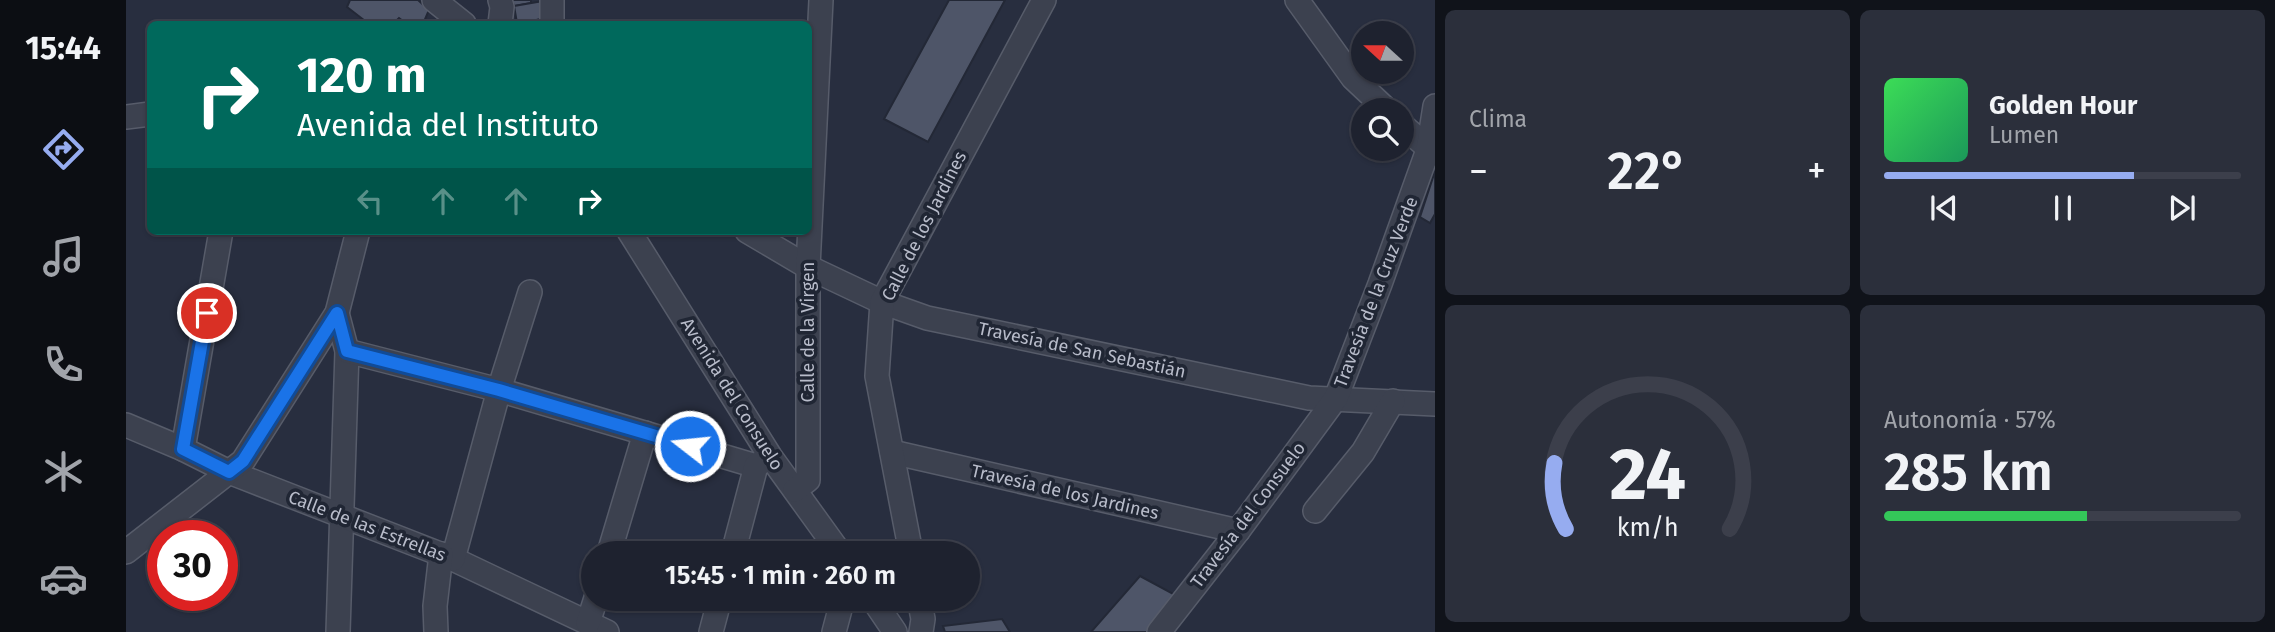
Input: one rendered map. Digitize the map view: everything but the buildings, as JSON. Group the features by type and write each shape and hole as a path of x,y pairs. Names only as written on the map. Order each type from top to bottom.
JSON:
{"street":[{"path":"500,0 500,21"},
{"path":"552,0 552,21"},
{"name":"Calle de la Virgen","path":"812,185 821,0"},
{"name":"Calle de los Jardines","path":"909,541 877,376 882,302 1044,0"},
{"path":"1297,0 1353,78 1374,98"},
{"name":"Travesía de la Cruz Verde","path":"1336,398 1432,152 1435,106"},
{"path":"126,117 147,114"},
{"path":"1414,136 1432,152"},
{"path":"183,449 220,235"},
{"path":"126,552 243,461 337,313 357,235"},
{"name":"Avenida del Consuelo","path":"631,235 763,461 794,490 831,541"},
{"name":"Travesía de San Sebastián","path":"754,235 808,267 882,302 927,318 1309,398 1435,404"},
{"name":"Calle de la Virgen","path":"794,490 808,480 810,235"},
{"path":"436,632 435,606 447,556 530,292"},
{"path":"337,313 347,351 338,632"},
{"path":"347,351 499,390 645,433 763,461 737,541"},
{"name":"Travesía del Consuelo","path":"1159,632 1336,398"},
{"path":"1315,511 1363,452 1393,401"},
{"name":"Calle de las Estrellas","path":"126,425 229,472 447,556 598,628"},
{"path":"613,541 645,433"},
{"name":"Travesía de los Jardines","path":"892,452 1238,531"},
{"path":"711,632 717,611"},
{"path":"834,632 840,611"},
{"path":"881,611 895,632"},
{"path":"921,611 921,632"}],"route":[{"path":"207,313 183,449 229,472 243,461 337,313 347,351 499,390 690,446"}]}
